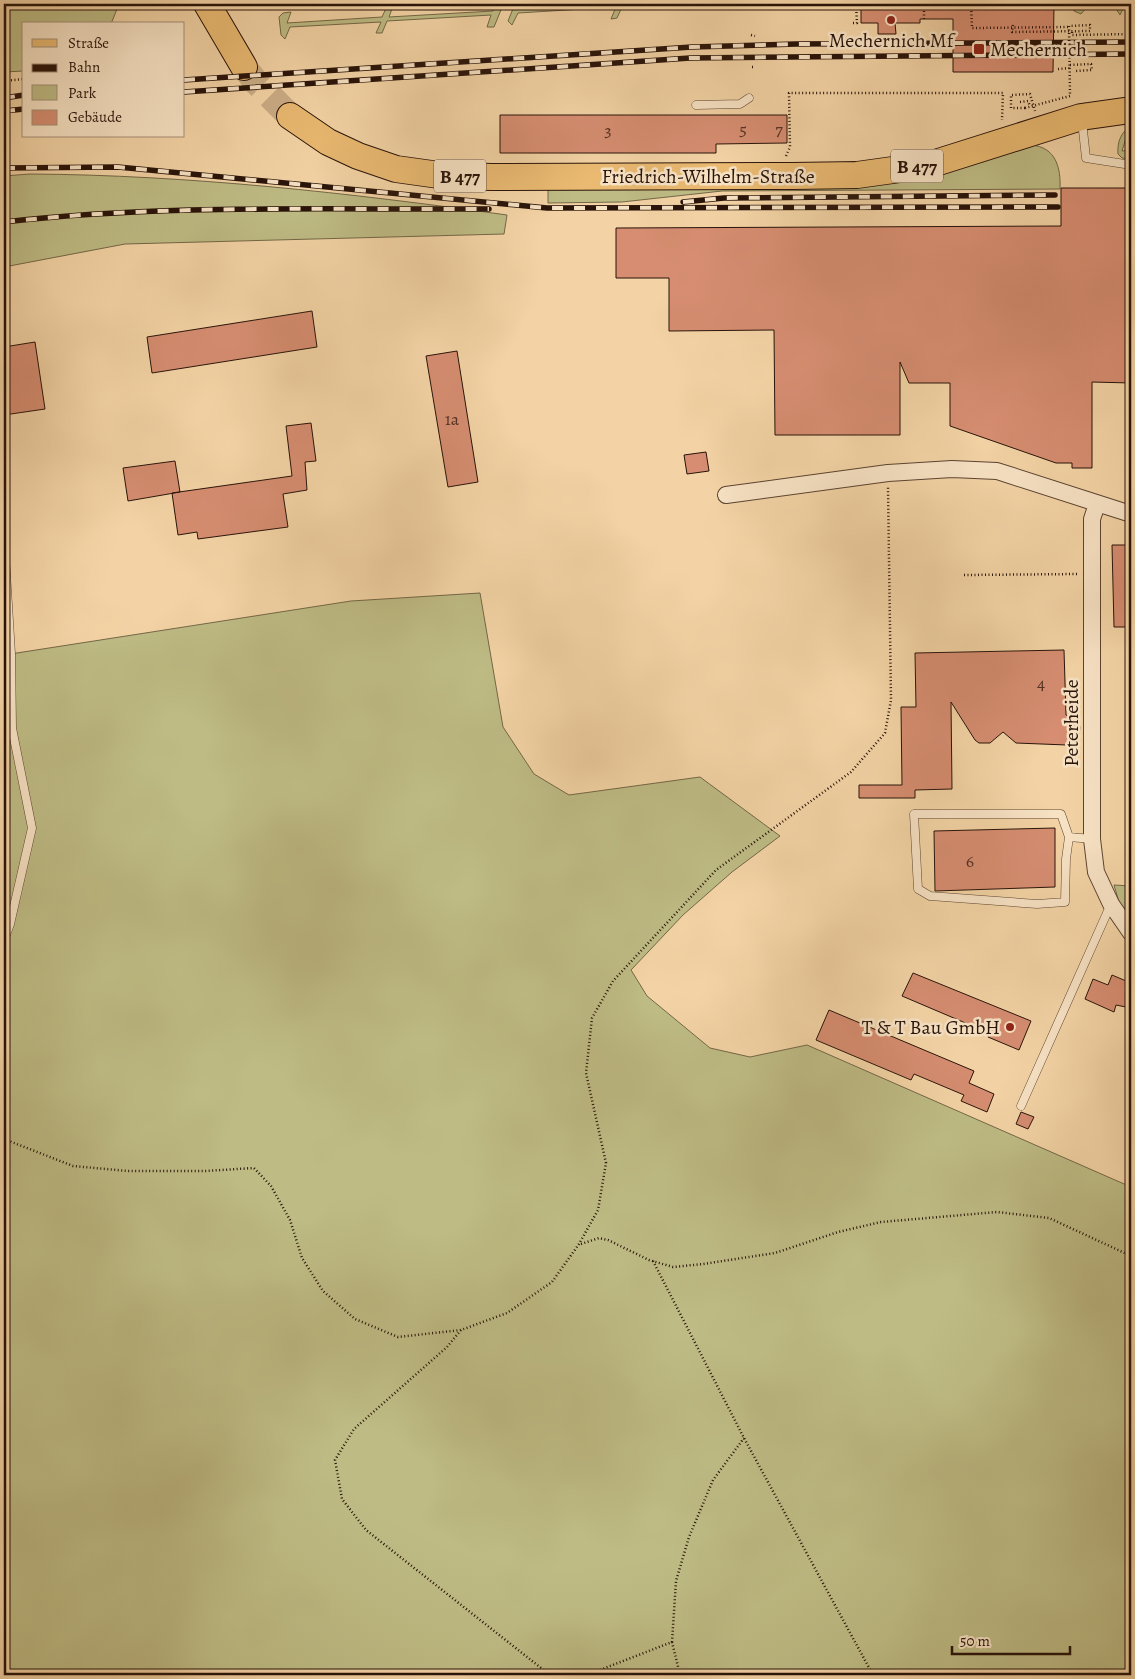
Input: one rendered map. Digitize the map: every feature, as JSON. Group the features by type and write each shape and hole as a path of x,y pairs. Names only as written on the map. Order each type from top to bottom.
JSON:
{"main road":[{"path":"207,4 244,66"},
{"path":"222,4 223,32"},
{"name":"Friedrich-Wilhelm-Straße","path":"290,116 328,142 358,156 396,169 439,175 491,177 857,175 929,165 1082,117 1131,110"}],"street":[{"path":"726,495 888,473 952,469 997,472 1131,514"},
{"name":"Peterheide","path":"1097,504 1092,519 1092,839 1096,872 1111,904 1131,933"}],"lane":[{"path":"696,105 740,104 750,98"},
{"path":"1082,117 1086,158 1131,165"},
{"path":"4,540 11,654 12,728 32,828 10,924 4,940"},
{"path":"914,814 1061,814 1069,837 1066,858 1065,902 1037,904 930,896 918,889 914,814"},
{"path":"1069,837 1092,839"},
{"path":"1021,1106 1111,904"}],"path":[{"path":"853,24 857,23 856,4"},
{"path":"924,4 924,19"},
{"path":"971,4 972,28 1013,26 1059,28 1090,25 1090,31 1012,32 1013,26"},
{"path":"1036,113 1032,102 1030,94 1011,95 1011,108 1030,106 1070,96 1069,27"},
{"path":"1073,32 1072,35 1131,34"},
{"path":"1059,68 1091,64 1092,70 1075,71"},
{"path":"4,81 22,78"},
{"path":"786,156 790,147 790,93 1003,93 1002,124"},
{"path":"1030,106 1028,102 1021,102 1032,102"},
{"path":"4,1139 73,1166 138,1171 205,1171 254,1168 272,1186 290,1220 302,1258 323,1290 355,1319 398,1337 462,1330 507,1313 552,1282 579,1244 598,1210 606,1163 586,1073 592,1018 613,981 716,870 851,772 885,733 891,700 888,473"},
{"path":"964,574 1092,574"},
{"path":"579,1244 592,1239 608,1240 653,1261 673,1267 775,1253 880,1222 997,1212 1049,1218 1129,1255"},
{"path":"653,1261 744,1438 873,1675"},
{"path":"462,1330 447,1347 354,1429 335,1460 342,1499 366,1530 550,1675"},
{"path":"680,1675 672,1642 676,1581 688,1537 713,1480 744,1438"},
{"path":"587,1675 672,1642"}],"green space":[{"path":"4,4 119,4 112,22 22,22 22,71 4,72"},
{"path":"496,4 503,5 494,27 487,27 491,15 387,21 382,33 376,33 381,22 290,27 285,39 281,35 279,17 283,13 291,12 287,23 382,17 387,6 393,6 389,17 493,11"},
{"path":"515,4 522,4 520,9 612,4 682,4 622,7 617,18 611,19 616,7 518,13 512,25 508,21"},
{"path":"1071,4 1131,5 1125,5 1120,15 1115,7 1087,7 1081,14 1074,11"},
{"path":"1131,126 1131,137 1126,138 1122,151 1131,150 1131,159 1122,158 1118,154 1119,141 1122,134"},
{"path":"1031,145 1046,150 1055,160 1058,166 1060,189 722,191 622,202 548,203 548,189 860,185 905,182 935,177"},
{"path":"30,174 149,178 269,187 388,199 507,215 504,234 125,244 4,267 4,176"},
{"path":"480,593 503,727 534,774 569,795 700,777 780,836 732,872 683,915 631,970 647,996 710,1048 750,1057 807,1045 1131,1187 1131,1675 4,1675 4,655 351,601"},
{"path":"1114,885 1131,886 1131,921 1119,902"}],"building":[{"path":"861,4 1054,4 1053,72 953,72 953,19 920,19 920,23 895,23 896,34 878,34 878,23 861,23"},
{"path":"500,115 787,115 787,143 716,144 716,153 500,153"},
{"path":"1061,188 1131,188 1131,383 1092,382 1092,468 1072,468 1072,463 1056,463 950,426 950,383 909,383 900,362 900,435 775,435 774,330 669,331 669,278 616,278 616,228 1061,226"},
{"path":"312,311 317,347 152,373 147,337"},
{"path":"35,342 45,409 4,415 4,347"},
{"path":"457,351 478,482 448,487 426,356"},
{"path":"311,423 316,461 305,462 307,490 283,494 288,527 198,539 197,532 178,535 172,493 292,476 286,426"},
{"path":"706,452 709,471 687,474 684,455"},
{"path":"175,461 180,492 128,501 123,468"},
{"path":"1112,545 1131,545 1131,627 1114,627"},
{"path":"1064,650 1066,715 1075,719 1080,727 1079,737 1074,743 1067,745 1016,743 1003,732 990,743 979,743 975,740 951,702 952,789 915,790 915,798 859,798 859,785 902,785 901,707 916,707 915,653"},
{"path":"1055,828 1055,887 935,891 934,831"},
{"path":"913,973 1031,1021 1019,1050 988,1037 989,1033 902,996"},
{"path":"1112,975 1131,983 1131,1008 1116,1005 1114,1012 1085,999 1093,979 1108,985"},
{"path":"829,1010 974,1071 969,1083 994,1094 987,1112 961,1101 964,1095 914,1074 911,1080 816,1040"},
{"path":"1021,1112 1034,1117 1028,1129 1016,1124"}],"tunnel":[{"path":"244,67 256,82 290,116"}],"railway":[{"path":"185,80 692,47 796,44 1131,42"},
{"path":"185,92 690,58 1131,54"},
{"path":"4,98 22,95"},
{"path":"4,111 22,109"},
{"path":"4,168 118,167 547,208 1058,207"},
{"path":"683,202 724,198 1055,195"},
{"path":"4,222 64,216 185,210 489,209"}],"place":[{"name":"Mechernich Mf","path":"891,20"},
{"name":"Mechernich","path":"979,49"},
{"name":"T & T Bau GmbH","path":"1010,1027"}]}
